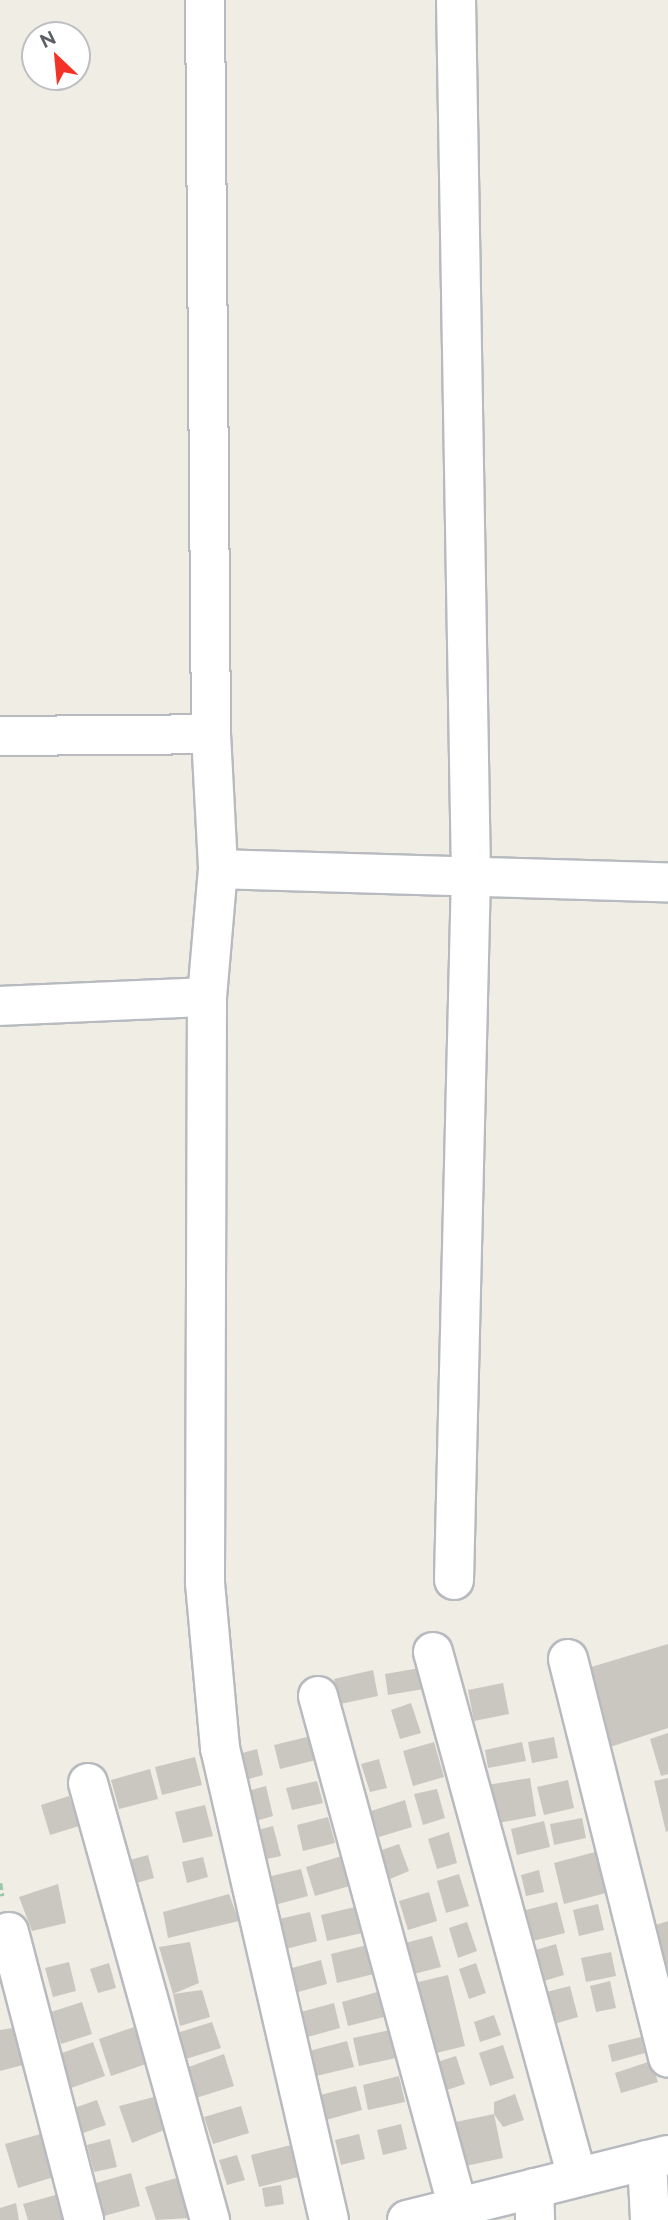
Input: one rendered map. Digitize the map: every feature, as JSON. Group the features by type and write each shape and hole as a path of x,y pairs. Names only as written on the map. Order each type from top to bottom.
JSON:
{"street":[{"path":"205,0 211,734 218,869 207,997 205,1583 220,1748 329,2220"},
{"path":"454,1580 471,876 456,0"},
{"path":"0,736 211,734"},
{"path":"218,869 668,882"},
{"path":"0,1006 207,997"},
{"path":"433,1652 577,2177"},
{"path":"568,1659 668,2058"},
{"path":"318,1696 458,2208"},
{"path":"88,1783 210,2220"},
{"path":"9,1932 84,2220"},
{"path":"415,2219 458,2208 535,2204 577,2177 658,2157 650,2220"}],"building":[{"path":"668,1644 668,1728 610,1747 591,1667"},
{"path":"420,1668 424,1689 388,1695 385,1674"},
{"path":"373,1670 378,1696 340,1704 334,1679"},
{"path":"503,1683 509,1714 474,1721 468,1690"},
{"path":"411,1703 421,1733 400,1739 391,1710"},
{"path":"668,1733 668,1774 661,1776 650,1739"},
{"path":"311,1736 316,1760 280,1769 274,1745"},
{"path":"554,1737 558,1758 532,1763 528,1742"},
{"path":"434,1742 444,1777 413,1786 403,1751"},
{"path":"522,1742 526,1761 488,1768 485,1750"},
{"path":"257,1749 263,1775 242,1781 235,1755"},
{"path":"195,1757 202,1785 162,1795 155,1767"},
{"path":"379,1759 387,1788 370,1792 361,1764"},
{"path":"150,1769 158,1799 119,1809 111,1780"},
{"path":"530,1778 536,1816 493,1824 487,1785"},
{"path":"668,1778 668,1831 666,1832 654,1781"},
{"path":"568,1780 574,1808 544,1815 537,1787"},
{"path":"317,1781 323,1803 292,1810 286,1788"},
{"path":"266,1786 273,1816 252,1822 244,1792"},
{"path":"437,1789 445,1818 423,1825 414,1794"},
{"path":"69,1796 79,1826 50,1835 41,1805"},
{"path":"405,1800 412,1827 379,1837 371,1811"},
{"path":"205,1805 213,1836 183,1843 175,1812"},
{"path":"328,1817 335,1843 303,1851 297,1825"},
{"path":"582,1818 586,1838 554,1845 550,1824"},
{"path":"544,1821 550,1847 517,1855 511,1829"},
{"path":"273,1826 281,1856 257,1861 250,1832"},
{"path":"449,1832 457,1863 437,1869 428,1839"},
{"path":"399,1844 409,1871 390,1879 379,1851"},
{"path":"595,1852 606,1893 564,1904 554,1863"},
{"path":"148,1855 154,1878 126,1886 119,1863"},
{"path":"345,1855 353,1885 315,1896 306,1867"},
{"path":"203,1857 208,1877 187,1883 182,1862"},
{"path":"301,1869 308,1896 271,1906 263,1878"},
{"path":"539,1870 544,1892 526,1896 521,1875"},
{"path":"459,1874 469,1906 446,1913 437,1881"},
{"path":"58,1884 66,1923 32,1931 19,1897"},
{"path":"429,1892 437,1921 408,1930 399,1901"},
{"path":"229,1894 239,1921 168,1938 163,1912"},
{"path":"557,1902 565,1933 533,1941 526,1910"},
{"path":"598,1904 604,1930 579,1936 573,1910"},
{"path":"355,1907 362,1933 327,1941 321,1915"},
{"path":"310,1912 317,1941 282,1950 275,1920"},
{"path":"668,1921 668,2001 644,1929"},
{"path":"467,1922 477,1951 458,1958 449,1928"},
{"path":"432,1936 441,1967 414,1974 405,1943"},
{"path":"190,1942 199,1983 173,1994 159,1947"},
{"path":"556,1944 564,1975 544,1981 536,1950"},
{"path":"367,1945 374,1974 337,1983 331,1954"},
{"path":"611,1952 616,1976 586,1982 581,1958"},
{"path":"321,1960 327,1984 291,1994 285,1970"},
{"path":"69,1962 76,1991 53,1997 45,1968"},
{"path":"109,1963 116,1988 98,1993 90,1969"},
{"path":"476,1963 486,1993 469,1999 459,1969"},
{"path":"448,1975 465,2046 432,2054 414,1983"},
{"path":"610,1981 616,2008 596,2012 590,1986"},
{"path":"570,1986 578,2017 554,2024 546,1992"},
{"path":"202,1990 210,2017 180,2026 173,1994"},
{"path":"377,1992 384,2017 348,2026 342,2002"},
{"path":"82,2002 92,2034 61,2044 51,2012"},
{"path":"334,2003 340,2028 304,2038 297,2013"},
{"path":"494,2015 501,2035 480,2042 474,2022"},
{"path":"212,2022 221,2048 186,2059 177,2033"},
{"path":"137,2026 149,2063 111,2076 99,2039"},
{"path":"13,2028 23,2065 0,2071 0,2030"},
{"path":"390,2030 396,2058 359,2066 353,2038"},
{"path":"641,2037 645,2053 612,2062 608,2045"},
{"path":"347,2041 354,2067 316,2076 309,2051"},
{"path":"93,2042 105,2076 71,2088 59,2054"},
{"path":"503,2045 514,2078 490,2086 479,2053"},
{"path":"224,2054 234,2086 196,2098 186,2068"},
{"path":"456,2056 465,2084 447,2090 437,2062"},
{"path":"651,2061 658,2082 621,2093 615,2073"},
{"path":"399,2076 405,2102 368,2110 363,2085"},
{"path":"356,2086 362,2110 326,2120 320,2095"},
{"path":"515,2094 524,2120 503,2127 494,2114 494,2102"},
{"path":"154,2097 164,2130 132,2143 119,2106"},
{"path":"97,2100 106,2125 83,2133 74,2108"},
{"path":"241,2106 249,2133 213,2144 204,2117"},
{"path":"494,2114 503,2158 461,2167 451,2123"},
{"path":"401,2124 407,2149 383,2155 377,2130"},
{"path":"44,2133 57,2176 18,2188 5,2144"},
{"path":"359,2134 365,2159 341,2165 335,2140"},
{"path":"110,2139 117,2167 94,2172 87,2145"},
{"path":"291,2145 298,2177 259,2187 251,2155"},
{"path":"237,2155 245,2180 227,2185 219,2160"},
{"path":"131,2173 140,2206 104,2216 96,2183"},
{"path":"180,2177 190,2218 156,2220 145,2187"},
{"path":"281,2185 284,2204 265,2207 262,2188"},
{"path":"59,2194 66,2220 28,2220 23,2204"},
{"path":"16,2203 19,2220 0,2220 0,2208"}]}
